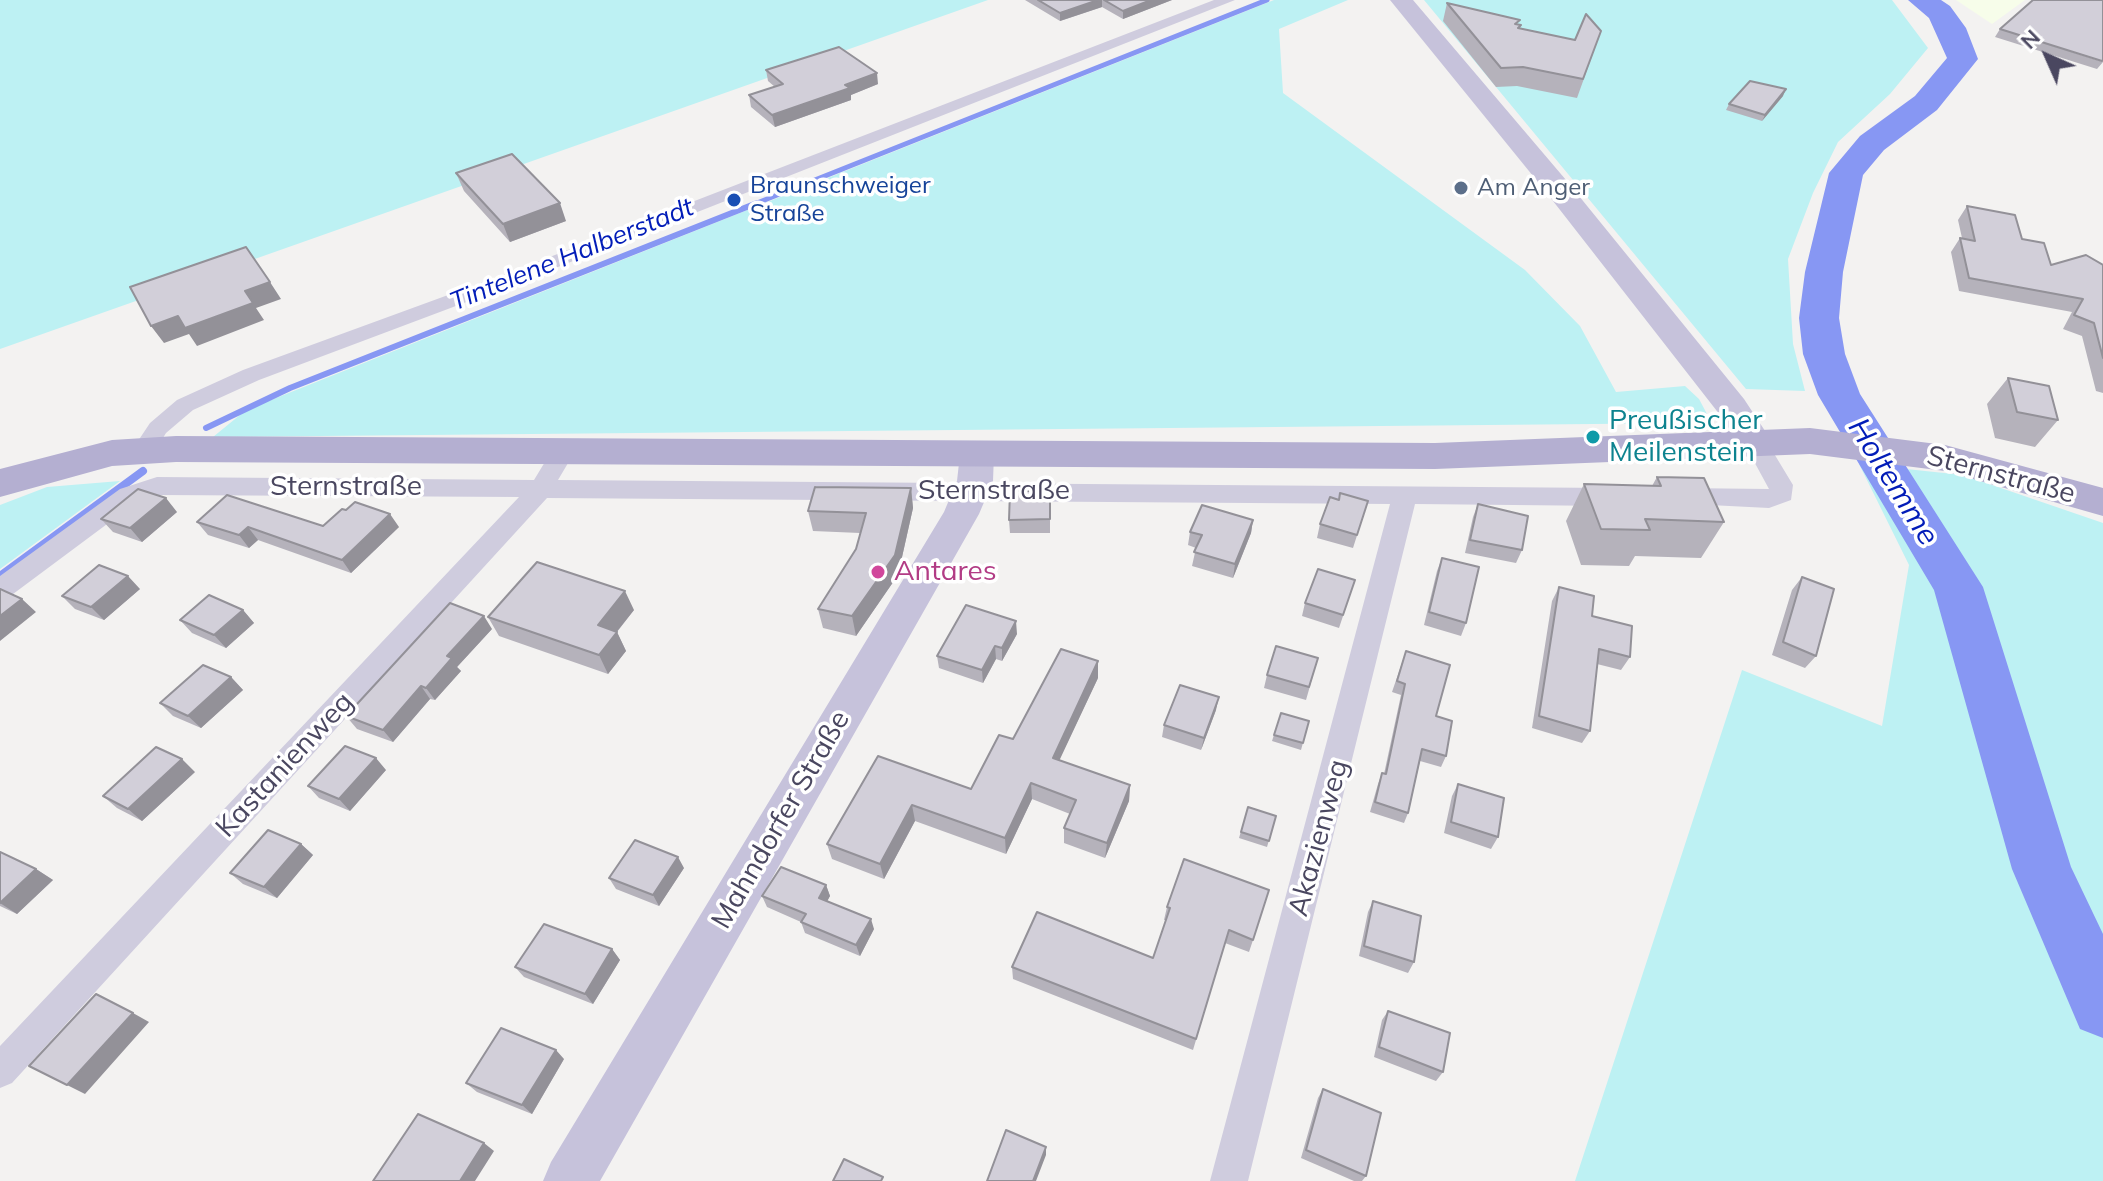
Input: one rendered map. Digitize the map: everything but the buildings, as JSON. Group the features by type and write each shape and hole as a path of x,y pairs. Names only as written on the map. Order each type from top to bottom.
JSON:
{"main road":[{"path":"1401,0 1575,211 1732,407 1756,443"},
{"name":"Sternstraße","path":"144,450 562,453 974,473 1506,456 1823,442 1918,453 1987,468 2103,502"},
{"path":"0,483 81,459 144,450"},
{"name":"Mahndorfer Straße","path":"570,1181 974,473"}],"street":[{"path":"144,450 158,428 185,405 251,375 518,276 1228,0"},
{"name":"Sternstraße","path":"0,590 129,495 147,488 542,488 974,473 1402,494 1769,499 1782,494 1781,485 1756,443"},
{"name":"Kastanienweg","path":"0,1071 542,488 562,453"},
{"name":"Akazienweg","path":"1229,1181 1400,525 1402,494"}],"shaded area":[{"path":"0,0 988,0 0,349"},
{"path":"1274,0 1348,0 1279,29 1283,93 1525,270 1580,326 1616,392 1685,386 1699,399 1707,414 1700,423 213,437 246,410"},
{"path":"1424,0 1892,0 1928,48 1890,94 1838,142 1813,193 1788,259 1793,344 1805,391 1746,389"},
{"path":"1956,0 2025,0 1992,24"},
{"path":"1859,464 1963,475 2103,523 2103,1181 1575,1181 1742,670 1882,726 1909,565"},
{"path":"120,481 0,569 0,505 47,487"}],"waterway":[{"name":"Tintelene Halberstadt","path":"752,205 1267,0"},
{"name":"Holtemme","path":"1922,0 1940,12 1951,28 1963,59 1926,103 1872,143 1846,173 1824,272 1819,318 1824,354 1839,395 1958,587 1981,655 2042,869 2103,1006"},
{"name":"Tintelene Halberstadt","path":"206,428 290,388 757,203"},
{"name":"Tintelene Halberstadt","path":"0,576 143,471"}],"place":[{"name":"Am Anger","path":"1461,188"},
{"name":"Braunschweiger Straße","path":"734,200"},
{"name":"Preußischer Meilenstein","path":"1593,437"},
{"name":"Antares","path":"878,572"}]}
